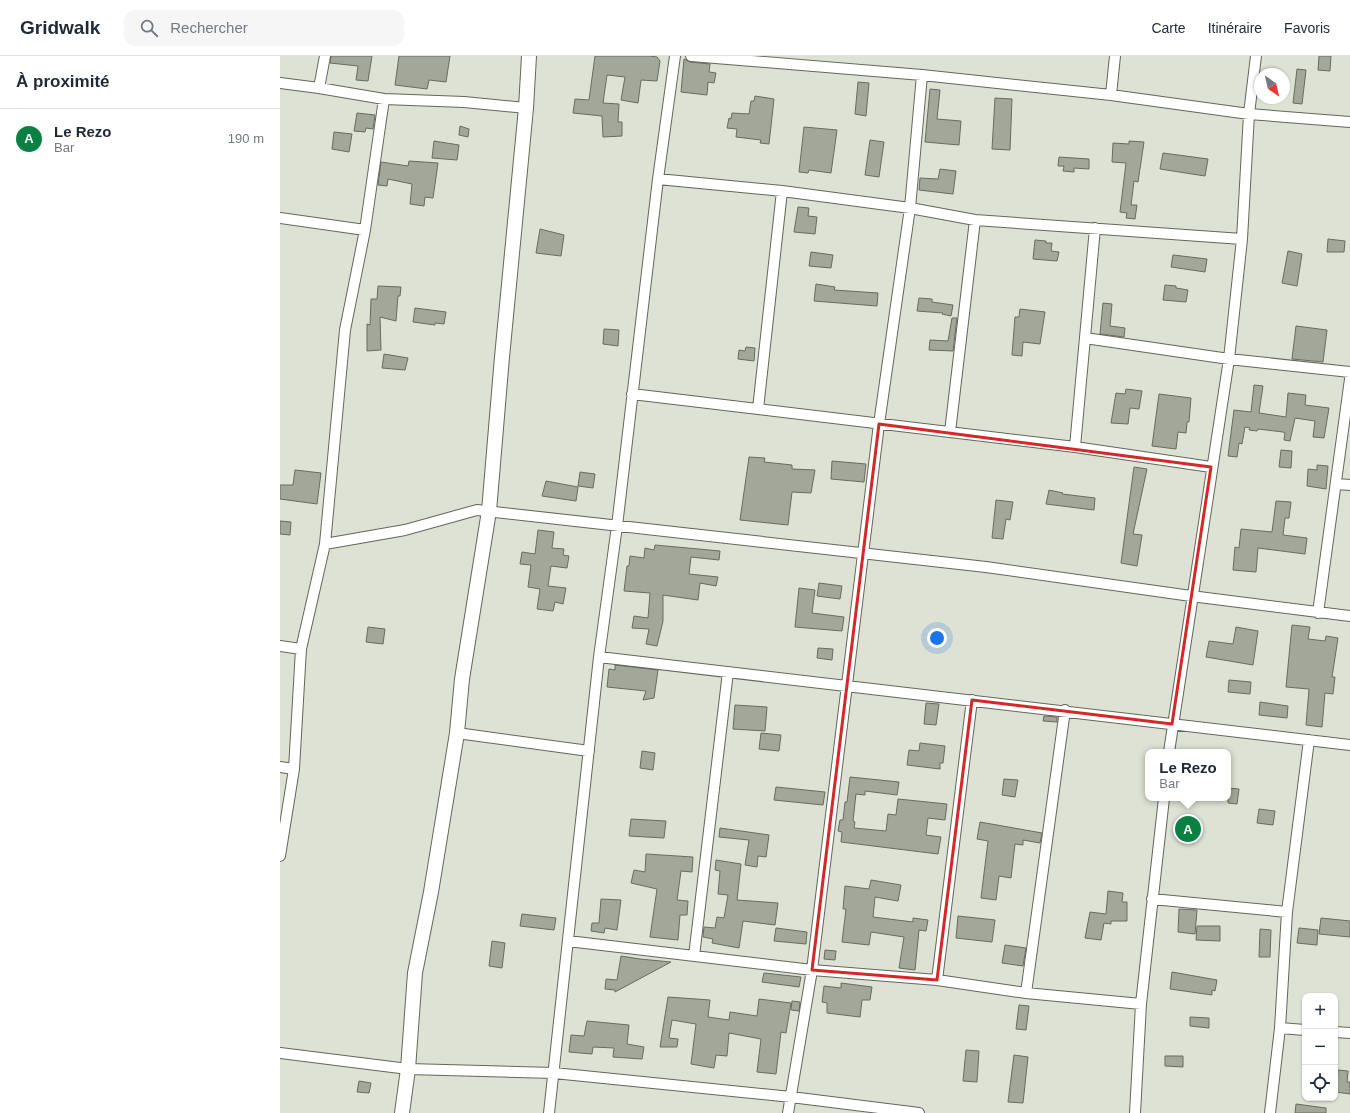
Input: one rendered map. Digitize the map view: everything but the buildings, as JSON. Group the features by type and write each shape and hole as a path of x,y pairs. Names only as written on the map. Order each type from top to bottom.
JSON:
{"street":[{"path":"319,88 325,56"},
{"path":"402,1113 408,1069 415,973 431,892 457,733 462,679 489,512 526,108 529,56"},
{"path":"549,1113 599,657 617,526 658,179 675,56"},
{"path":"691,56 922,75 1111,95 1249,114 1350,122"},
{"path":"1111,95 1115,56"},
{"path":"1169,749 1191,596 1229,359 1242,239 1249,114 1256,56"},
{"path":"788,1113 812,970 879,424 910,208 922,75"},
{"path":"280,83 384,99 464,102 526,108"},
{"path":"280,856 294,769 301,649 325,544 345,330 365,230 384,99"},
{"path":"658,179 782,192 910,208 975,220 1242,239"},
{"path":"758,409 782,192"},
{"path":"280,218 365,230"},
{"path":"950,432 975,220"},
{"path":"1074,447 1095,228"},
{"path":"1085,338 1229,359 1350,372"},
{"path":"1318,613 1337,484 1350,379"},
{"path":"632,394 1074,447 1211,467"},
{"path":"1337,484 1350,485"},
{"path":"325,544 405,530 467,511 477,510 986,567 1191,596 1350,616"},
{"path":"280,646 301,649"},
{"path":"599,657 1065,710 1350,745"},
{"path":"694,956 728,672"},
{"path":"937,980 972,700"},
{"path":"1026,993 1065,710"},
{"path":"457,733 589,750"},
{"path":"1270,1113 1280,1028 1287,912 1309,740"},
{"path":"280,767 294,769"},
{"path":"1135,1113 1141,1004 1164,801"},
{"path":"1152,899 1287,912"},
{"path":"568,942 812,970 937,980 1026,993 1141,1004"},
{"path":"1280,1028 1302,1030"},
{"path":"1338,1032 1350,1033"},
{"path":"280,1053 408,1069 554,1073 791,1097 919,1113"}],"highlighted area":[{"path":"879,424 1211,467 1172,724 972,700 937,980 812,970"}],"place":[{"name":"Le Rezo","path":"1188,829"}]}
